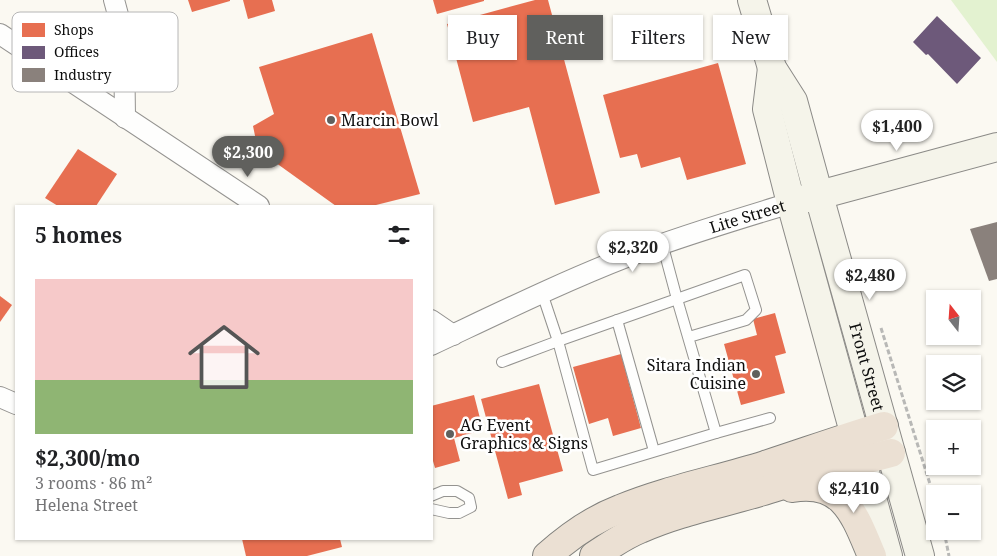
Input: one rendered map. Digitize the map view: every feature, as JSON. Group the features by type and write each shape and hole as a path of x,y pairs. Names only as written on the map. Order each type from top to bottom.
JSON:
{"highway":[{"path":"547,556 564,541 618,509 884,426"},
{"path":"594,556 639,529 669,517 758,493 862,460 891,453"},
{"path":"758,493 802,486 826,490 838,496 854,516 872,556"}],"main road":[{"name":"Front Street","path":"752,0 772,68 793,101 806,199 854,434 888,556"},
{"name":"Lite Street","path":"806,199 997,147"},
{"name":"Front Street","path":"806,199 884,426 920,556"}],"street":[{"path":"0,34 12,42"},
{"path":"86,92 257,205"},
{"path":"125,92 125,118"},
{"name":"Lite Street","path":"433,344 569,280 662,243 806,199"},
{"path":"433,321 453,335"},
{"path":"0,397 15,404"}],"lane":[{"path":"662,243 716,433"},
{"path":"502,362 745,275 756,310 746,320 689,337"},
{"path":"542,293 558,341 593,470 770,418"},
{"path":"617,320 654,452"},
{"path":"433,495 443,491 457,491 470,498 471,507 459,512 433,508"}],"path":[{"path":"878,320 930,485"},
{"path":"946,540 949,556"}],"green space":[{"path":"951,0 997,0 997,62"}],"building: Shops":[{"path":"188,0 230,0 230,1 192,12"},
{"path":"243,0 272,0 275,11 248,19"},
{"path":"433,0 484,0 484,1 437,14"},
{"path":"535,0 548,0 552,15 527,15 527,60 564,60 600,193 555,205 529,107 473,122 457,60 517,60 517,15 480,15"},
{"name":"Marcin Bowl","path":"372,33 420,194 376,205 335,205 258,150 253,126 274,114 259,67"},
{"path":"718,63 746,164 687,180 680,157 641,168 637,154 620,158 603,95"},
{"path":"78,149 117,174 97,205 56,205 45,198"},
{"path":"0,296 12,305 0,322"},
{"name":"Sitara Indian Cuisine","path":"775,313 786,353 775,356 785,393 741,405 724,344 757,335 753,319"},
{"path":"621,354 641,428 613,436 608,418 589,424 573,367"},
{"path":"539,384 563,471 519,483 522,495 508,499 481,399"},
{"name":"AG Event Graphics & Signs","path":"474,395 483,430 454,438 460,461 435,468 433,461 433,405"},
{"path":"242,540 340,540 342,547 307,556 246,556"}],"building: Offices":[{"path":"937,16 981,58 957,84 928,54 926,55 913,42"}],"building: Industry":[{"path":"997,222 997,279 989,281 970,229"}],"place":[{"name":"Marcin Bowl","path":"331,120"},
{"name":"Sitara Indian Cuisine","path":"756,374"},
{"name":"AG Event Graphics & Signs","path":"450,434"}]}
